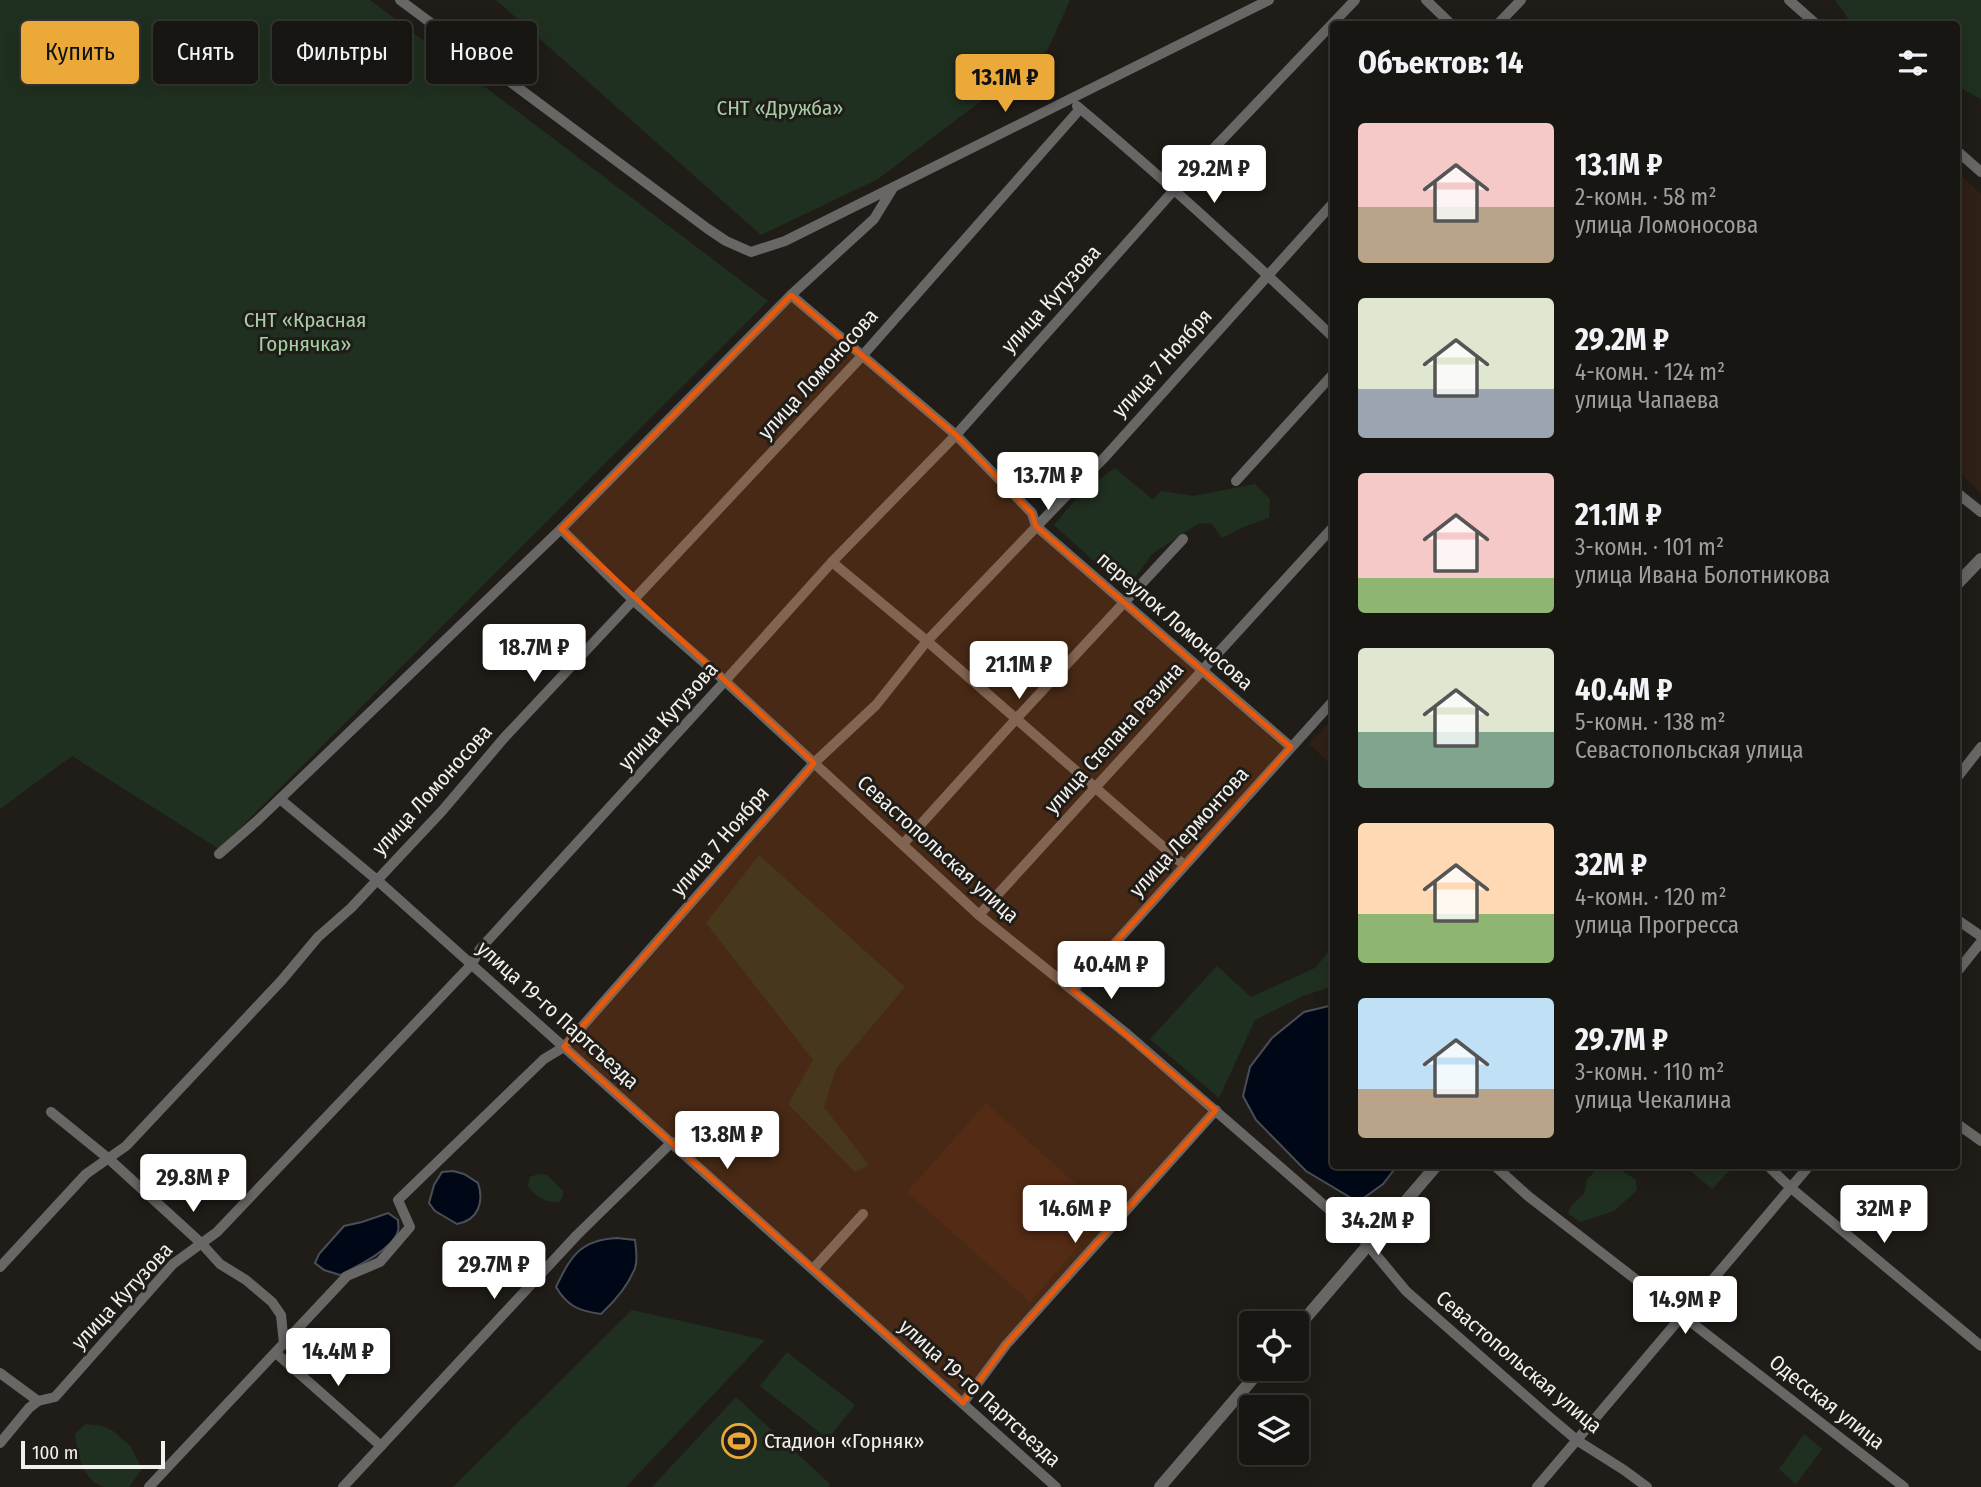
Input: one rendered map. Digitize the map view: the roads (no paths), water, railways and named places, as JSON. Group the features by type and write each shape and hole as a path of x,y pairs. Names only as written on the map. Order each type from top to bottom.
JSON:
{"street":[{"path":"400,0 708,229 751,252 785,241 1269,0"},
{"name":"улица Кутузова","path":"1335,21 1355,0"},
{"path":"1426,0 1448,21"},
{"path":"1501,21 1521,0"},
{"path":"1789,0 1813,21"},
{"path":"1800,21 1806,15"},
{"name":"улица Кутузова","path":"0,1443 29,1408 38,1401 55,1397 173,1264 218,1233 472,964 480,949 832,562 956,435 1174,190 1330,26"},
{"path":"1069,100 1174,190 1330,334"},
{"name":"улица Ломоносова","path":"0,1267 86,1174 126,1146 282,980 318,937 351,908 442,811 504,738 863,355 1080,108"},
{"path":"1960,154 1981,172"},
{"path":"219,855 561,529 791,295 874,219 893,188"},
{"name":"улица 7 Ноября","path":"149,1487 347,1276 380,1262 410,1227 398,1200 544,1059 564,1047 814,763 876,705 927,641 1105,457 1330,206"},
{"name":"переулок Ломоносова","path":"791,295 956,435 1032,513 1036,526 1291,747"},
{"path":"1236,481 1330,377"},
{"path":"1960,495 1981,512"},
{"name":"Севастопольская улица","path":"561,529 634,601 979,915 1216,1110 1368,1244 1406,1290 1578,1441 1647,1487"},
{"name":"улица Степана Разина","path":"979,915 1330,530"},
{"path":"903,845 1183,539"},
{"path":"1960,581 1981,559"},
{"path":"832,562 927,641 1184,865"},
{"name":"улица Лермонтова","path":"1073,990 1330,704"},
{"path":"1960,774 1981,747"},
{"name":"улица 19-го Партсъезда","path":"280,799 472,964 1056,1487"},
{"path":"1960,922 1981,936"},
{"path":"1960,968 1981,942"},
{"path":"962,1403 1006,1346 1216,1110"},
{"path":"51,1112 109,1158 220,1264 246,1280 272,1303 281,1315 284,1344"},
{"path":"1960,1127 1981,1141"},
{"path":"343,1487 577,1235 672,1142"},
{"path":"1309,1314 1433,1169"},
{"name":"Одесская улица","path":"1498,1169 1528,1196 1904,1487"},
{"path":"1771,1169 1981,1346"},
{"path":"1537,1487 1807,1169"},
{"path":"813,1269 863,1214"},
{"path":"276,1353 381,1446"},
{"path":"0,1373 38,1401"},
{"path":"1160,1487 1251,1381"}],"water":[{"path":"1330,1006 1330,1169 1395,1169 1383,1184 1358,1202 1306,1171 1256,1120 1243,1096 1250,1067 1272,1038 1304,1012"},
{"path":"453,1171 478,1183 480,1190 480,1203 475,1214 457,1224 435,1211 429,1203 434,1185 442,1172"},
{"path":"388,1213 398,1220 398,1231 395,1238 373,1257 340,1275 324,1270 315,1263 319,1254 344,1226"},
{"path":"617,1238 635,1240 635,1268 621,1293 601,1314 569,1303 556,1287 572,1258 594,1242"}],"place":[{"name":"Стадион «Горняк»","path":"739,1441"}],"park label":[{"name":"СНТ «Дружба»","path":"780,108"},
{"name":"СНТ «Красная Горнячка»","path":"305,332"}]}
